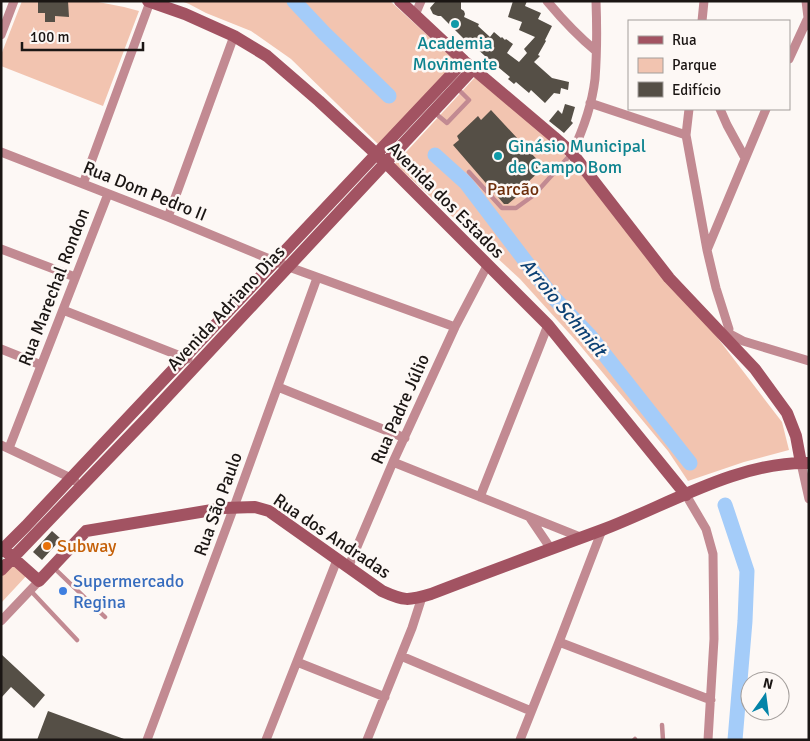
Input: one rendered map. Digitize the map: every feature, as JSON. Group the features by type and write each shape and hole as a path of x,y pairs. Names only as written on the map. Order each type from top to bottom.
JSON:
{"street":[{"path":"1,35 14,1"},
{"path":"83,184 149,1"},
{"name":"Avenida dos Estados","path":"149,1 185,14 234,36 267,56 319,101 386,163 548,325 686,495 706,529 713,554 714,639 708,740"},
{"path":"400,1 469,65 572,153 669,278 726,335 755,369 787,413 805,463 809,499"},
{"path":"415,15 421,1"},
{"path":"547,1 583,40 596,50"},
{"path":"572,153 581,134 595,80 596,1"},
{"path":"702,20 704,1"},
{"path":"790,57 808,23 806,1"},
{"path":"168,217 234,36"},
{"name":"Avenida Adriano Dias","path":"2,549 276,262 376,154 456,87 469,65"},
{"name":"Avenida Adriano Dias","path":"1,570 147,418 386,163 430,107 469,65"},
{"path":"590,104 686,135"},
{"path":"689,110 686,135 707,250 716,288 729,329 726,335"},
{"path":"720,110 745,158"},
{"path":"707,250 766,110"},
{"name":"Rua Dom Pedro II","path":"1,152 317,278 455,327"},
{"name":"Rua Marechal Rondon","path":"5,447 41,365 108,194"},
{"path":"1,249 75,277"},
{"name":"Rua Padre Júlio","path":"348,568 393,462 455,327 487,266"},
{"name":"Rua São Paulo","path":"147,740 317,278"},
{"path":"63,310 199,363"},
{"path":"480,497 548,325"},
{"path":"726,335 809,361"},
{"path":"1,349 41,365"},
{"path":"278,387 405,438"},
{"path":"5,447 71,478 82,486"},
{"path":"393,462 580,538"},
{"name":"Rua dos Andradas","path":"1,621 86,531 224,508 255,507 269,511 382,591 399,599 414,599 602,530 733,476 766,466 805,463"},
{"path":"530,518 551,549"},
{"path":"520,740 602,530"},
{"path":"2,549 14,557 39,580"},
{"path":"266,740 337,560"},
{"path":"367,740 412,628 422,597"},
{"path":"559,642 711,700"},
{"path":"401,656 531,711"},
{"path":"297,662 385,697"}],"lane":[{"path":"430,107 447,123 469,100 456,87"},
{"path":"469,172 502,208 516,208 534,195 572,153"},
{"path":"52,566 105,617"},
{"path":"30,590 77,640"},
{"path":"662,724 663,740"}],"green space":[{"path":"22,1 93,1 139,11 103,106 1,66 1,55"},
{"path":"181,1 390,1 457,62 379,145 291,59 251,31"},
{"name":"Parcão","path":"478,74 558,147 700,315 782,422 789,450 744,462 688,481 668,451 578,343 520,279 395,164"},
{"path":"11,564 29,573 1,603 1,574"}],"building":[{"path":"38,1 68,1 69,17 55,16 55,22 45,22 45,13 38,13"},
{"path":"436,1 461,1 461,9 465,14 464,17 479,24 478,26 490,37 494,32 513,44 507,53 519,62 527,53 524,49 535,37 519,30 522,22 508,17 513,1 527,1 525,6 541,13 538,19 552,26 538,55 540,56 534,62 552,78 569,82 568,90 561,88 560,94 554,93 545,103 531,90 529,93 516,82 514,84 508,79 510,77 470,42 469,44 441,16 433,14 430,8"},
{"path":"565,104 575,107 571,121 573,123 564,133 549,121 558,110 562,114"},
{"name":"Ginásio Municipal de Campo Bom","path":"491,110 544,167 527,183 528,187 508,204 504,204 453,145 459,140 457,136 478,116 481,120"},
{"name":"Subway","path":"52,531 61,539 42,560 33,552"},
{"path":"1,654 45,695 34,708 11,687 1,698"},
{"path":"48,711 124,739 124,740 37,740"}],"waterway":[{"name":"Arroio Schmidt","path":"294,1 389,96"},
{"name":"Arroio Schmidt","path":"302,1 303,11"},
{"name":"Arroio Schmidt","path":"435,155 466,183 552,296 590,336 690,463"},
{"name":"Arroio Schmidt","path":"725,505 747,571 745,621 735,740"}],"place":[{"name":"Academia Movimente","path":"455,24"},
{"name":"Ginásio Municipal de Campo Bom","path":"498,156"},
{"name":"Subway","path":"47,546"},
{"name":"Supermercado Regina","path":"63,591"}]}
